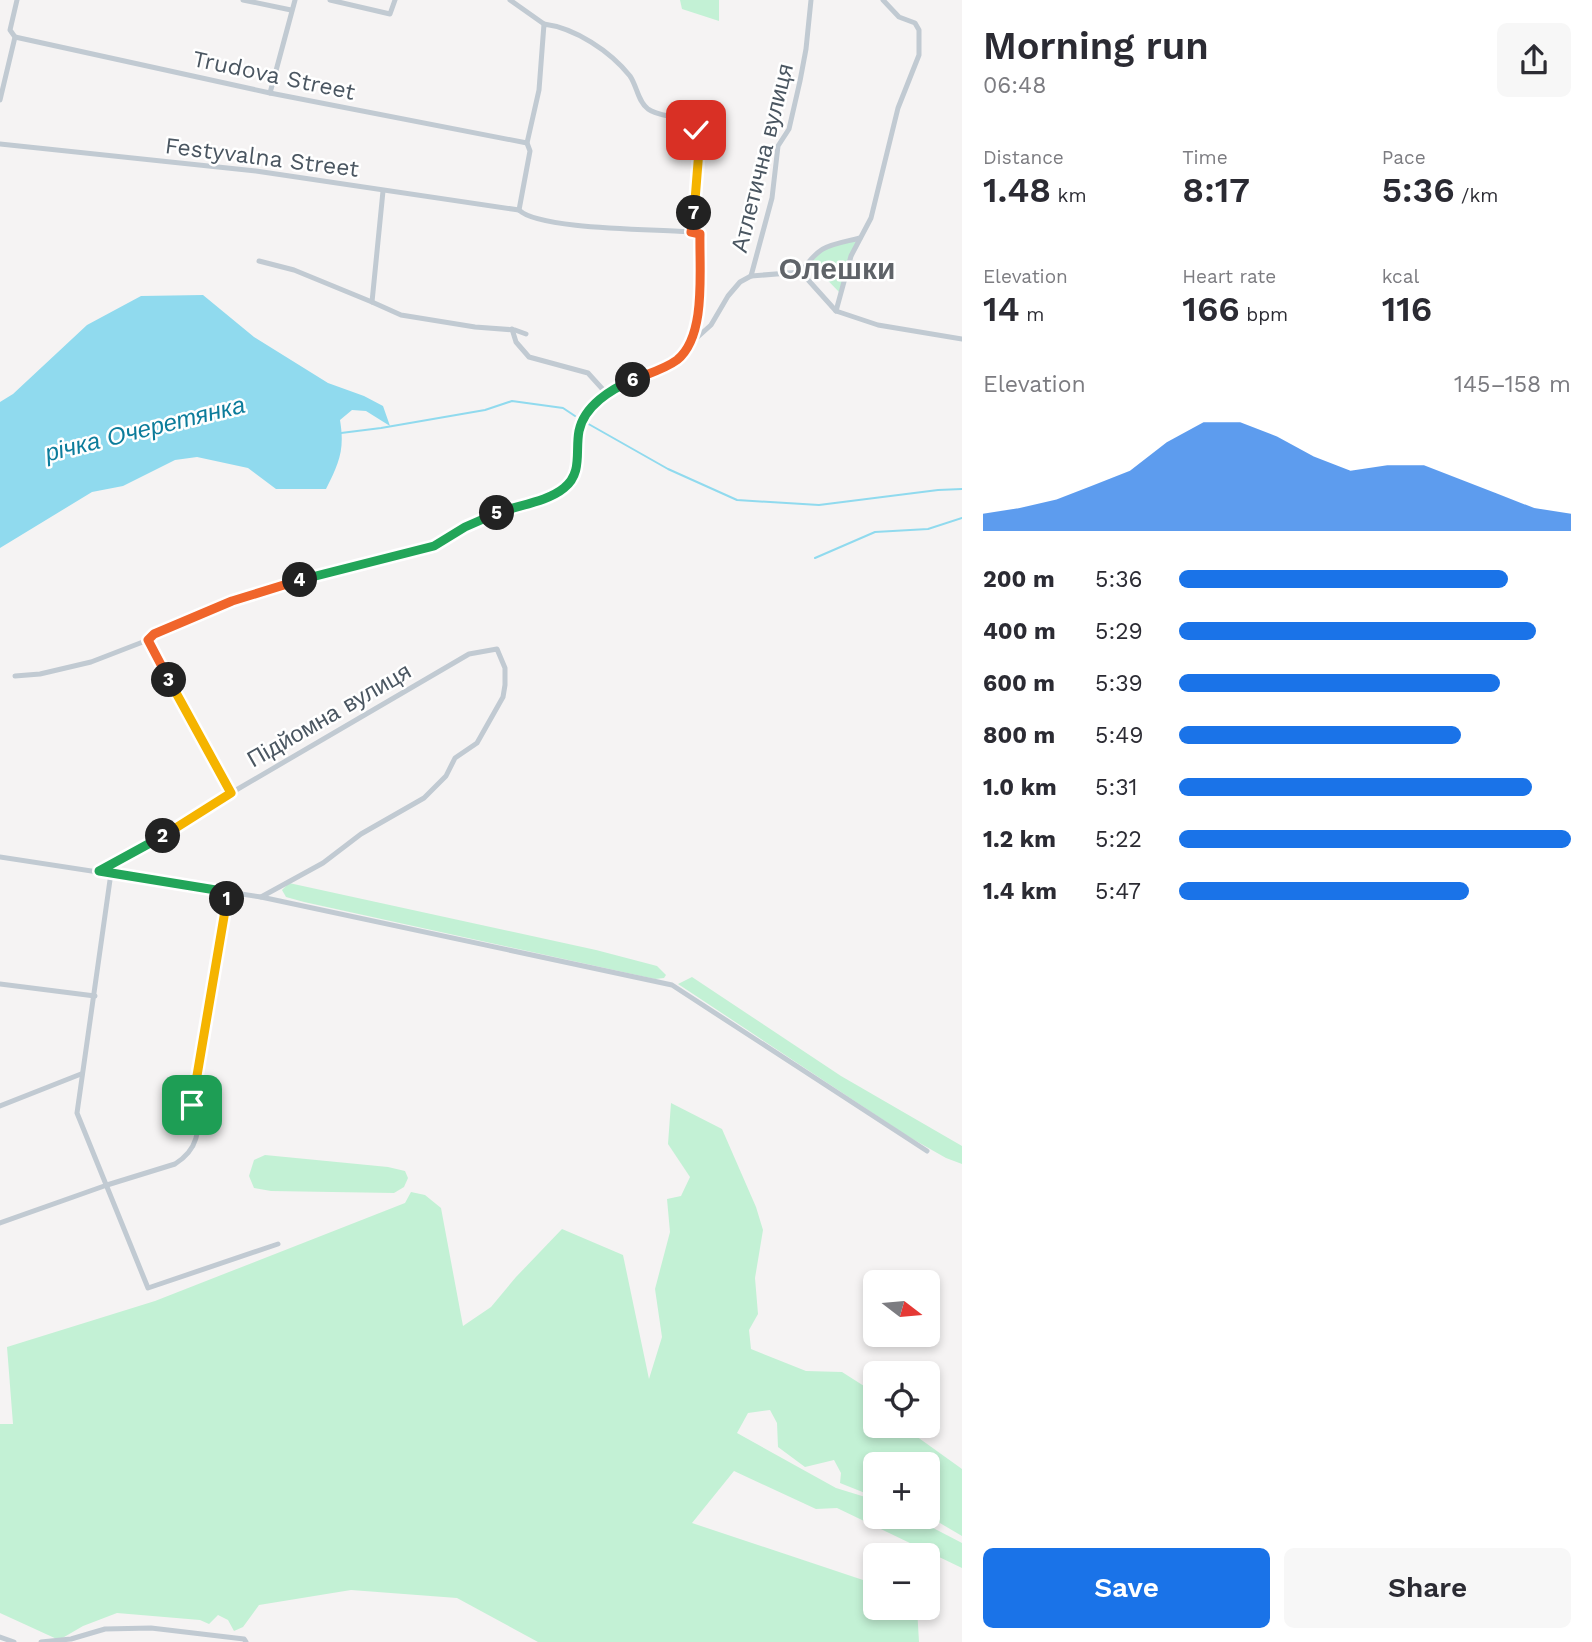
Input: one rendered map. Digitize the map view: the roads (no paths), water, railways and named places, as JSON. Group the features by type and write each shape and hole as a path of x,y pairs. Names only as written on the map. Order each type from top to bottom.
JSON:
{"street":[{"path":"0,100 15,37 10,30 17,0"},
{"path":"243,0 291,10"},
{"path":"270,93 295,0"},
{"path":"330,0 390,14 395,0"},
{"path":"510,0 544,24 572,31 594,45 629,76 637,88 643,106 654,114 688,122 696,130 699,150 691,232 700,234 701,295 691,343"},
{"name":"Атлетична вулиця","path":"15,676 40,674 91,662 148,640 154,634 232,601 325,573 434,546 485,517 563,489 574,475 577,466 579,429 585,416 617,387 676,361 711,325 728,296 740,282 751,276 772,198 778,146 789,129 800,81 811,0"},
{"path":"836,312 851,256 871,218 898,108 919,55 919,30 915,23 899,17 883,0"},
{"path":"519,210 530,151 527,143 540,90 544,24"},
{"name":"Trudova Street","path":"15,37 270,93 527,143"},
{"name":"Festyvalna Street","path":"0,144 256,172 519,210 525,216 560,223 691,232"},
{"path":"372,302 383,191"},
{"path":"801,272 813,254 828,246 860,238"},
{"path":"259,261 294,270 401,315 475,327 512,329 526,334"},
{"path":"751,276 801,272"},
{"path":"801,272 836,312 878,326 962,339"},
{"path":"512,329 516,342 528,358 588,373 607,394"},
{"path":"148,640 231,793"},
{"name":"Підйомна вулиця","path":"99,871 161,838 231,793 469,654 497,649 505,668 506,685 503,697 477,743 455,758 446,776 424,798 361,834 323,863 261,897"},
{"path":"0,857 261,897 672,985 927,1151"},
{"path":"111,873 77,1112 148,1287 278,1244"},
{"path":"0,1223 175,1164 193,1147 198,1135 197,1116 192,1105 228,892"},
{"path":"0,984 94,996"},
{"path":"0,1106 82,1074"},
{"path":"41,1642 71,1639 105,1629 151,1628 244,1639 246,1642"},
{"path":"0,1637 14,1642"}],"water":[{"path":"203,295 254,337 328,383 383,406 390,426 366,411 352,410 340,420 340,456 326,489 276,489 248,468 197,457 175,460 123,486 92,492 0,548 0,402 13,394 87,325 141,296"}],"waterway":[{"name":"річка Очеретянка","path":"341,433 485,410 512,401 563,408 575,416"},
{"name":"річка Очеретянка","path":"585,422 668,469 737,500 819,505 962,489"},
{"path":"815,558 875,532 928,529 962,518"}],"district":[{"name":"Олешки","path":"837,269"}]}
